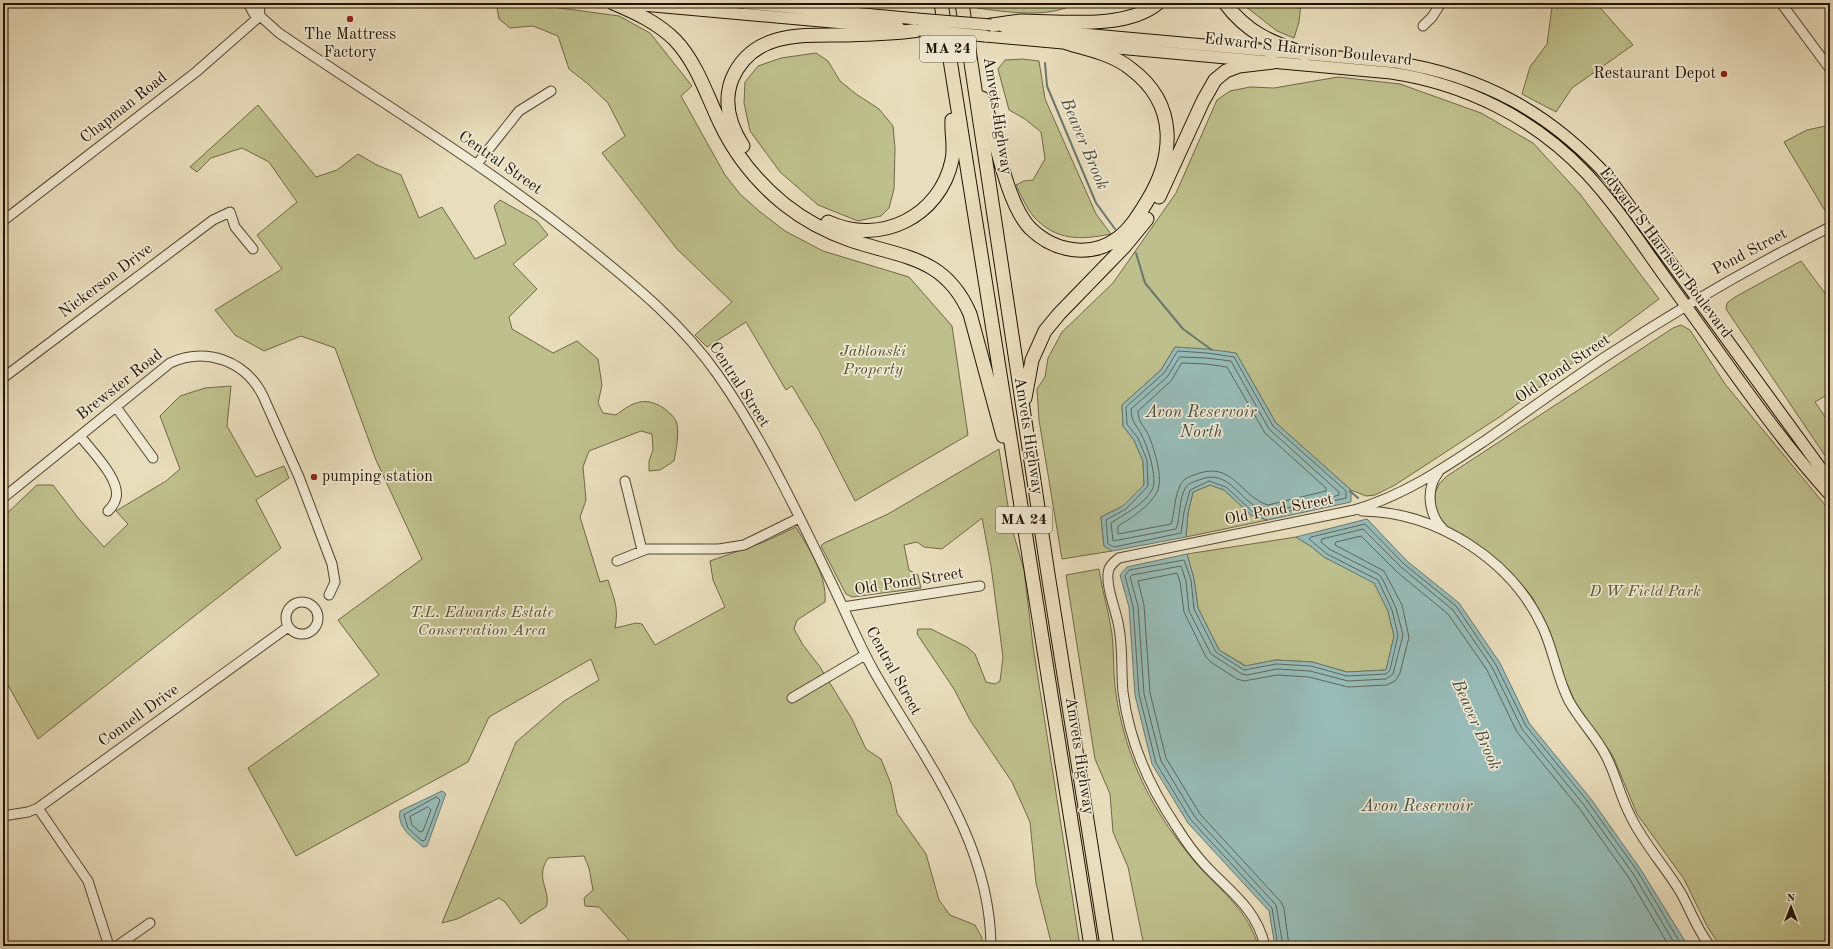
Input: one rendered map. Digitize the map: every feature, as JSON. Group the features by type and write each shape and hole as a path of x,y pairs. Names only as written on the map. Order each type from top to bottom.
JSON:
{"highway":[{"path":"613,3 652,21 662,28 681,47 691,61 721,126 737,153 755,177 786,205 810,222 837,235 927,264 946,277 964,298 970,314 1003,436 1015,460"},
{"path":"813,3 843,12"},
{"name":"Amvets Highway","path":"941,3 1015,460 1091,946"},
{"name":"Amvets Highway","path":"962,3 1106,946"},
{"path":"988,31 1019,21 1097,21 1126,19 1143,13 1158,3"},
{"path":"1225,3 1238,19 1256,34 1279,45 1305,54"},
{"path":"918,25 897,34 797,36 776,40 759,48 743,61 729,90 728,104 730,118 740,142 752,160 776,187 810,212 829,222 847,228 867,231 889,228 908,221 921,211 934,199 942,187 952,161 954,147 952,123 956,95"},
{"path":"974,80 986,107 1013,202 1023,219 1039,236 1057,246 1084,251 1100,248 1117,239 1130,226 1154,189 1161,172 1167,150 1166,122 1160,104 1154,94 1141,77 1131,68 1108,56 1067,43"},
{"path":"1023,408 1032,360 1043,335 1058,314 1124,247 1146,221 1161,194 1203,101 1215,80 1226,72 1239,66 1273,62"}],"main road":[{"name":"Edward S Harrison Boulevard","path":"620,3 1395,62 1434,69 1484,86 1530,110 1573,141 1610,179 1830,481"},
{"name":"Edward S Harrison Boulevard","path":"745,3 843,12 918,25"},
{"name":"Edward S Harrison Boulevard","path":"988,31 1067,43 1378,71 1417,77 1467,93 1509,113 1548,138 1604,193 1784,442 1830,495"}],"street":[{"name":"Central Street","path":"248,3 254,14 260,16 279,33 477,164 549,216 618,271 663,311 684,332 706,358 735,401 799,518 865,655 941,785 970,839 985,890 989,916 991,946"},
{"path":"259,3 260,16"},
{"path":"1423,26 1432,17 1441,3"},
{"path":"1781,3 1829,64"},
{"name":"Chapman Road","path":"3,221 196,72 260,16"},
{"path":"477,164 519,111 551,90"},
{"name":"Nickerson Drive","path":"3,378 207,224 230,212 235,227 254,250"},
{"name":"Pond Street","path":"1686,306 1698,298 1830,227"},
{"name":"Old Pond Street","path":"1264,946 1261,930 1252,913 1205,864 1183,836 1162,803 1140,759 1124,700 1120,629 1108,579 1109,570 1112,564 1119,558 1354,510 1387,499 1439,472 1605,358 1686,306"},
{"name":"Brewster Road","path":"3,498 161,370 181,359 205,356 220,358 237,366 248,374 257,384 264,396 299,477 332,564 334,582 329,595"},
{"path":"116,407 153,458"},
{"path":"80,436 111,476 116,488 116,499 108,512"},
{"path":"1439,472 1435,477 1431,490 1431,508 1436,520 1444,530"},
{"path":"625,481 642,550"},
{"path":"1354,510 1388,513 1444,530 1486,557 1519,589 1530,604 1543,628 1565,693 1606,755 1625,805 1636,827 1671,876 1703,936 1710,946"},
{"path":"617,561 642,550 666,548 719,549 744,545 799,518"},
{"name":"Old Pond Street","path":"843,607 980,586"},
{"name":"Connell Drive","path":"3,816 28,812 38,808 288,627"},
{"path":"792,698 865,655"},
{"path":"38,808 86,877 109,946"},
{"path":"117,946 150,923"}],"green space":[{"name":"Jablonski Property","path":"496,3 523,3 619,16 650,33 692,86 681,96 725,175 740,194 785,231 823,251 909,277 952,326 968,435 855,501 819,431 792,386 786,390 746,322 707,347 695,335 732,302 677,249 602,153 625,136 608,103 569,69 558,36 533,26 510,28 499,19"},
{"path":"977,3 1076,3 1054,11 1028,13 977,8"},
{"path":"1241,3 1301,3 1299,22 1294,38 1277,31"},
{"path":"1543,3 1596,3 1633,45 1572,88 1556,112 1522,94 1530,67 1547,44 1552,7"},
{"path":"816,53 828,61 840,81 856,94 879,109 893,126 895,148 894,189 889,208 881,216 858,221 818,205 780,172 750,131 744,103 745,82 758,66 781,58"},
{"path":"1022,59 1039,61 1045,99 1096,214 1111,234 1079,238 1060,235 1042,225 1031,214 1024,202 1016,185 1024,181 1033,180 1045,159 1041,132 1025,119 1009,110 998,69 1005,60"},
{"path":"1338,77 1400,84 1481,113 1533,143 1580,194 1659,299 1501,416 1395,485 1375,495 1366,496 1351,490 1276,423 1236,353 1175,347 1161,370 1122,405 1123,426 1134,440 1143,461 1144,486 1123,506 1101,517 1104,546 1112,551 1062,559 1039,420 1037,389 1045,377 1048,358 1062,332 1113,283 1176,193 1217,100 1230,91 1250,87 1274,88"},
{"name":"T.L. Edwards Estate Conservation Area","path":"258,105 316,177 337,170 358,154 377,165 401,175 419,218 442,207 475,259 506,244 494,206 500,200 537,221 548,235 513,264 537,289 509,317 512,329 553,353 577,341 598,359 602,385 598,403 603,413 616,415 633,404 650,402 661,406 670,413 676,421 678,430 674,461 660,470 649,471 649,461 653,450 652,434 641,431 589,451 583,467 586,500 580,517 600,582 608,580 614,598 616,609 615,628 636,623 642,624 655,645 725,607 713,580 710,561 764,542 796,527 820,572 825,592 825,602 797,620 794,629 803,645 820,667 852,719 866,749 881,759 891,784 897,813 926,854 939,900 950,915 975,925 982,938 982,946 634,946 599,907 585,906 584,898 593,890 589,868 584,856 548,858 544,865 543,872 547,896 546,907 521,924 505,902 499,898 457,919 442,923 516,742 564,701 599,680 591,659 489,717 468,762 296,856 248,768 379,675 338,620 422,559 376,460 335,348 301,336 264,351 235,335 215,310 282,269 257,235 297,202 269,162 242,148 211,158 197,172 190,167"},
{"path":"1830,125 1830,212 1827,214 1784,142 1807,130"},
{"path":"1801,261 1830,300 1830,393 1815,402 1830,424 1830,463 1726,309 1727,303 1735,297"},
{"name":"D W Field Park","path":"1681,325 1690,330 1725,384 1830,511 1830,654 1826,669 1825,681 1830,683 1830,946 1720,946 1707,926 1684,879 1637,814 1613,756 1576,704 1564,677 1550,632 1532,597 1519,581 1497,560 1448,528 1440,519 1435,507 1435,493 1439,484 1447,476 1673,328"},
{"path":"231,386 227,426 256,477 284,466 289,478 256,500 281,548 38,739 3,676 3,648 6,644 3,639 3,517 37,485 53,485 79,519 104,547 128,524 116,511 166,481 180,469 160,416 180,396 205,388"},
{"path":"999,449 1011,525 1024,570 1033,646 1080,946 1052,946 1036,883 1030,822 1012,782 970,720 954,689 917,634 918,629 931,629 967,647 975,654 986,682 995,684 1000,681 1003,657 991,566 982,518 942,549 924,547 917,542 904,545 909,570 918,575 921,588 852,597 846,594 821,546 824,543 888,514"},
{"path":"1210,485 1224,490 1251,515 1268,520 1186,537 1188,513 1193,492"},
{"path":"1296,537 1324,557 1374,582 1388,611 1394,636 1386,670 1347,672 1312,662 1276,660 1246,666 1219,650 1198,608 1194,579 1187,554"},
{"path":"1099,569 1112,634 1114,680 1117,702 1130,751 1142,782 1158,811 1184,848 1201,869 1227,895 1242,913 1249,923 1258,946 1144,946 1128,867 1113,832 1110,794 1095,759 1066,575"}],"water":[{"name":"Avon Reservoir North","path":"1175,347 1236,353 1276,423 1351,490 1351,502 1268,520 1251,515 1224,490 1210,485 1193,492 1188,513 1186,537 1112,551 1104,546 1101,517 1123,506 1144,485 1143,461 1134,440 1123,426 1122,405 1161,370"},
{"name":"Avon Reservoir","path":"1367,519 1407,561 1459,603 1500,663 1529,723 1591,799 1641,870 1688,946 1275,946 1269,911 1188,823 1152,764 1135,695 1129,607 1120,575 1127,567 1187,554 1194,579 1198,608 1219,650 1245,666 1276,660 1312,662 1347,672 1386,670 1394,636 1388,611 1374,583 1324,557 1296,537"},
{"path":"442,791 446,794 427,846 423,847 406,832 401,822 400,811"}],"waterway":[{"name":"Beaver Brook","path":"1045,63 1047,86 1096,203 1115,229"},
{"name":"Beaver Brook","path":"1136,253 1145,283 1183,329 1212,350"},
{"name":"Beaver Brook","path":"1350,491 1358,498"}],"place":[{"name":"The Mattress Factory","path":"350,19"},
{"name":"Restaurant Depot","path":"1724,74"},
{"name":"pumping station","path":"314,477"}]}
